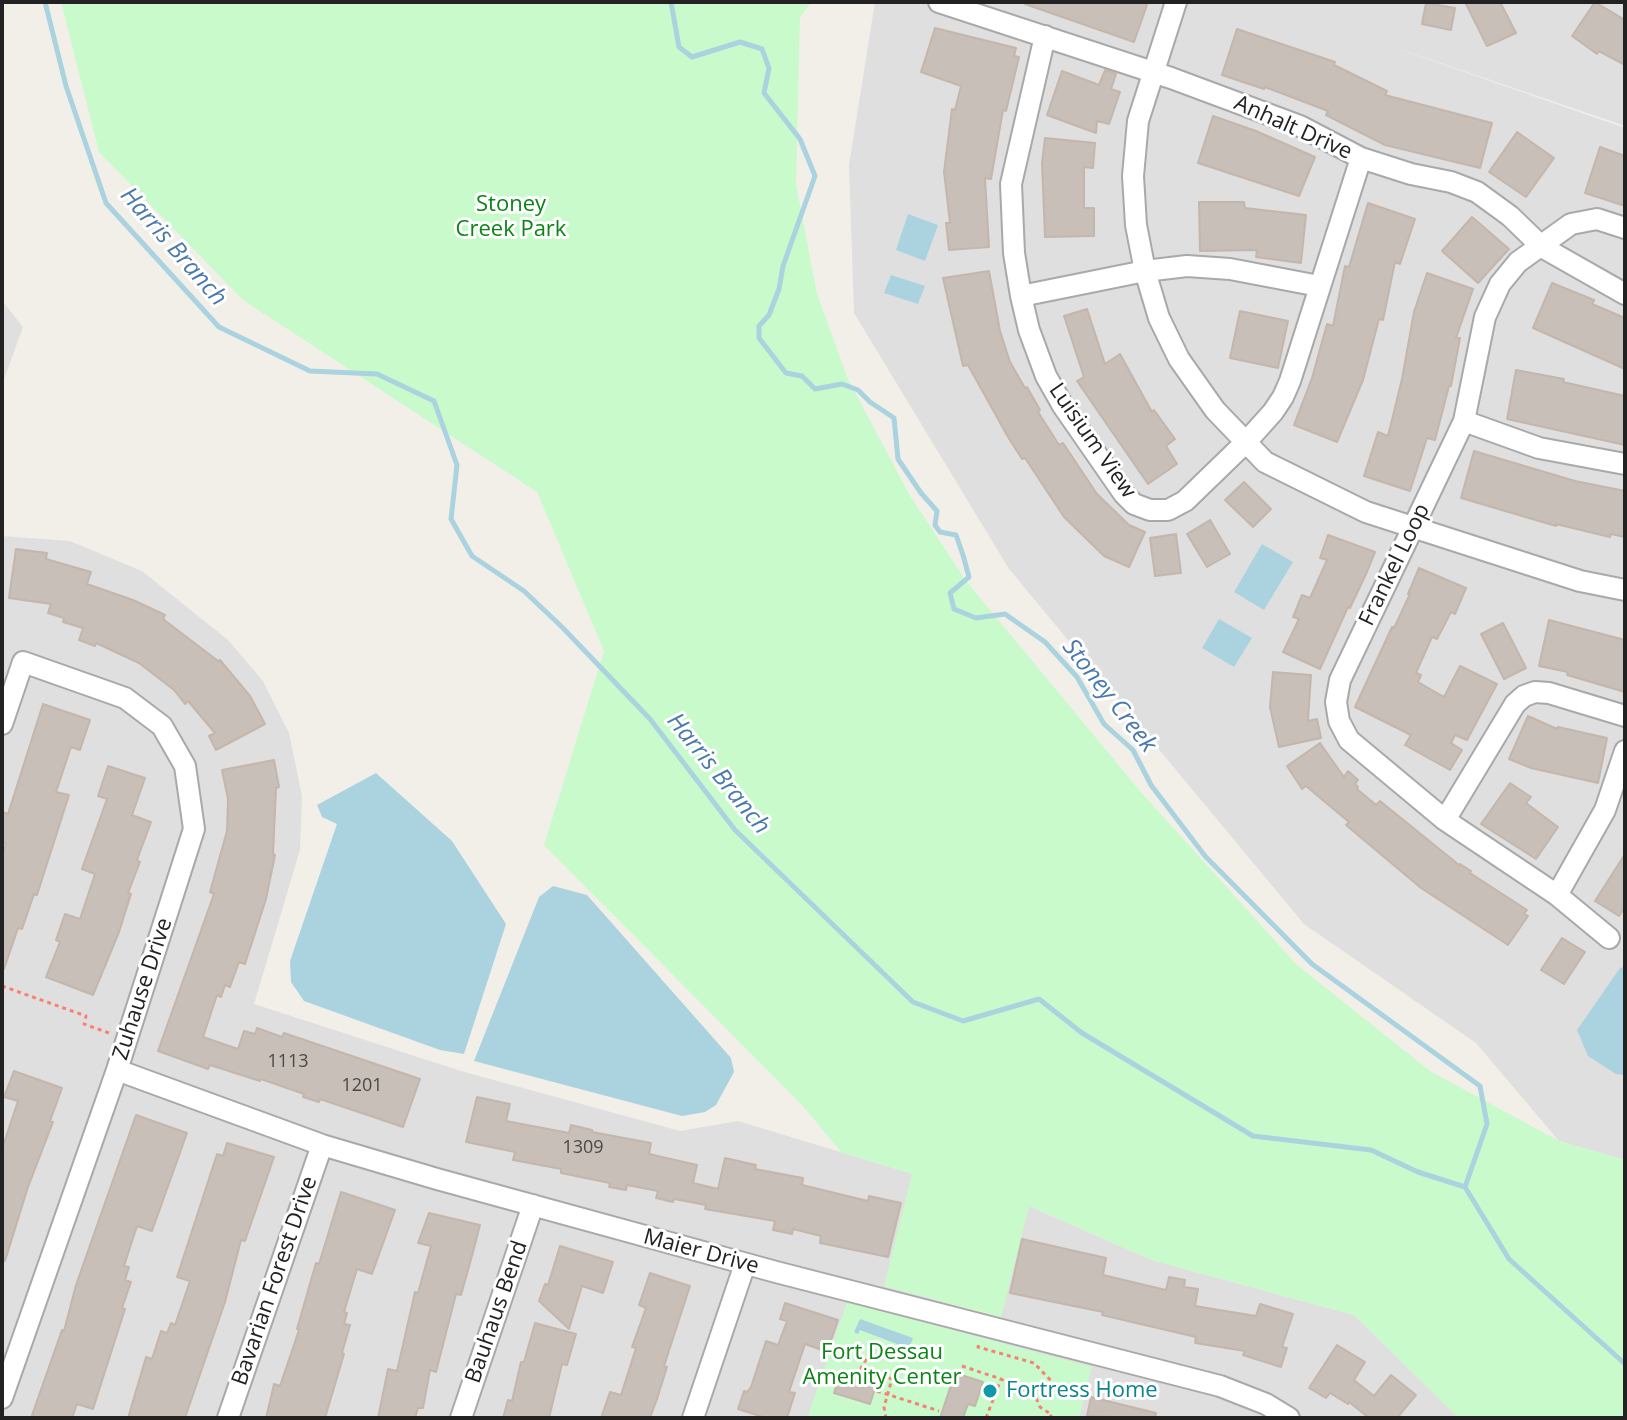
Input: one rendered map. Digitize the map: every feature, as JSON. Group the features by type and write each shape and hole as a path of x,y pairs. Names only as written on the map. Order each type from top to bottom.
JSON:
{"street":[{"name":"Anhalt Drive","path":"939,2 1152,72 1300,126 1361,158 1477,192 1510,216 1542,247 1625,294"},
{"path":"1176,2 1138,121 1133,176 1136,225 1159,318 1179,359 1215,410 1265,462 1366,512 1580,581 1625,590"},
{"name":"Luisium View","path":"1045,36 1011,184 1014,253 1021,296 1029,330 1046,376 1124,494 1134,504 1150,510 1168,510 1185,501 1273,412 1287,389 1361,158"},
{"name":"Frankel Loop","path":"1609,938 1557,895 1445,820 1349,740 1339,721 1336,702 1340,680 1464,421 1485,317 1500,284 1518,262 1571,224 1597,219 1625,228"},
{"path":"1021,296 1145,271 1187,266 1230,269 1319,286"},
{"path":"1464,421 1539,448 1625,464"},
{"path":"1580,581 1625,603"},
{"name":"Zuhause Drive","path":"2,724 23,662 125,698 162,726 185,766 194,829 117,1070 2,1398"},
{"path":"1445,820 1515,704 1524,696 1535,692 1549,693 1625,716"},
{"path":"1557,895 1605,810 1625,751"},
{"name":"Maier Drive","path":"117,1070 322,1145 745,1264 1220,1386 1266,1404 1289,1418"},
{"name":"Bavarian Forest Drive","path":"228,1418 322,1145"},
{"name":"Bauhaus Bend","path":"461,1418 533,1205"},
{"path":"693,1418 745,1264"}],"path":[{"path":"2,986 86,1016 84,1024 109,1033"},
{"path":"962,1366 1001,1379 1016,1389 1057,1389 1034,1363 978,1347 980,1340"},
{"path":"870,1352 860,1370 892,1379 884,1407 886,1418"},
{"path":"986,1418 1001,1379"},
{"path":"877,1391 939,1411"},
{"path":"1033,1391 1040,1407 1052,1415 1049,1418"}],"shaded area":[{"path":"875,2 1625,2 1625,126 1373,40 1625,128 1625,1160 1559,1141 1476,1043 1304,924 1009,569 854,313 849,165"},
{"path":"2,301 23,327 2,385"},
{"path":"2,536 70,541 142,571 228,640 263,681 289,733 302,796 300,850 254,1004 461,1071 680,1131 738,1121 913,1174 885,1286 1000,1317 1029,1206 1152,1260 1354,1315 1459,1418 2,1418"}],"green space":[{"name":"Stoney Creek Park","path":"61,2 811,2 800,18 796,184 817,294 848,379 909,494 966,581 1140,791 1296,964 1430,1071 1559,1141 1625,1160 1625,1418 1459,1418 1354,1315 1152,1260 1029,1206 1001,1317 884,1286 912,1174 841,1152 802,1105 544,845 604,651 537,492 243,300 99,152"},
{"name":"Fort Dessau Amenity Center","path":"847,1302 1092,1367 1079,1418 807,1418"}],"water":[{"path":"908,214 938,225 925,261 896,250"},
{"path":"891,275 925,286 918,304 884,293"},
{"path":"1262,544 1293,562 1264,610 1234,592"},
{"path":"1219,619 1252,638 1234,667 1202,648"},
{"path":"376,773 452,841 506,924 464,1054 440,1050 304,1001 291,982 290,961 337,824 322,817 317,805"},
{"path":"553,886 587,895 731,1058 734,1072 716,1105 705,1112 682,1116 474,1061 539,897"},
{"path":"1625,967 1625,1075 1616,1074 1588,1056 1577,1030 1620,968"},
{"path":"860,1319 913,1338 907,1353 905,1347 860,1330 858,1334 854,1332"}],"building":[{"path":"1025,2 1148,2 1134,42"},
{"path":"1465,2 1500,2 1516,33 1487,46"},
{"path":"1595,2 1625,20 1625,65 1599,51 1597,54 1572,36"},
{"path":"1426,3 1455,8 1451,30 1422,24"},
{"path":"935,28 1016,48 1014,56 1019,57 1006,111 1003,110 991,179 985,178 989,247 949,250 946,223 950,223 944,172 952,109 955,110 961,86 921,72"},
{"path":"1237,29 1335,62 1334,65 1387,91 1385,95 1492,123 1480,168 1385,145 1326,115 1328,111 1265,87 1222,75"},
{"path":"1105,70 1116,74 1111,89 1120,92 1109,124 1097,121 1096,133 1047,115 1062,71 1099,85"},
{"path":"1213,116 1315,157 1299,196 1198,163"},
{"path":"1517,132 1554,158 1526,197 1489,172"},
{"path":"1045,138 1095,143 1093,168 1084,167 1084,208 1094,208 1094,236 1045,237 1042,163"},
{"path":"1600,147 1625,156 1625,206 1585,193"},
{"path":"1199,202 1244,202 1245,208 1306,215 1301,263 1256,257 1257,250 1200,251"},
{"path":"1368,203 1415,219 1400,264 1395,262 1383,320 1379,319 1363,380 1337,442 1294,425 1312,378 1327,324 1333,326 1345,266 1349,267"},
{"path":"1472,217 1509,249 1478,283 1442,251"},
{"path":"989,271 1000,331 1010,362 1040,410 1038,412 1097,494 1129,525 1145,532 1129,567 1104,556 1064,517 1008,437 968,365 963,366 943,278"},
{"path":"1427,273 1473,289 1456,338 1460,338 1451,386 1435,440 1427,438 1410,491 1364,476 1378,432 1388,436 1414,312"},
{"path":"1552,283 1594,300 1592,304 1625,318 1625,369 1533,328"},
{"path":"1087,309 1105,364 1120,354 1152,412 1154,410 1175,439 1166,446 1177,464 1148,484 1077,381 1084,377 1064,316"},
{"path":"1240,311 1288,321 1278,368 1230,358"},
{"path":"1516,370 1625,396 1625,445 1507,419"},
{"path":"1474,451 1575,481 1625,491 1625,537 1556,526 1461,498"},
{"path":"1244,482 1271,509 1253,527 1225,500"},
{"path":"1210,520 1230,554 1207,567 1187,534"},
{"path":"1176,534 1181,573 1155,576 1150,538"},
{"path":"1328,535 1375,552 1320,669 1283,652 1299,619 1293,617 1302,595 1310,598 1327,560 1320,558"},
{"path":"16,549 47,553 46,559 91,572 87,584 165,615 163,619 220,660 250,696 265,724 216,750 209,736 215,733 188,701 185,704 174,690 139,663 96,643 95,646 79,640 83,628 48,613 51,604 9,598"},
{"path":"1419,568 1466,588 1455,614 1451,612 1437,639 1432,637 1416,673 1421,675 1418,682 1444,697 1460,666 1497,684 1467,740 1455,735 1451,743 1462,750 1450,770 1405,745 1411,735 1355,707 1410,594"},
{"path":"1549,620 1625,640 1625,692 1567,675 1568,672 1539,666"},
{"path":"1503,623 1526,668 1504,679 1481,634"},
{"path":"1273,672 1311,675 1308,721 1317,719 1321,738 1279,747 1270,707"},
{"path":"43,704 90,720 80,750 71,747 56,792 69,795 37,895 34,894 22,929 18,928 2,969 2,855 6,844 2,842 2,812 8,814"},
{"path":"1528,716 1557,729 1607,738 1598,783 1531,768 1509,759"},
{"path":"1320,743 1344,777 1348,771 1358,780 1355,784 1357,789 1376,805 1380,801 1459,865 1527,910 1524,914 1528,916 1508,945 1421,888 1346,825 1349,822 1306,786 1302,789 1287,766"},
{"path":"274,760 279,787 276,788 275,855 266,899 245,964 239,962 230,987 225,985 221,997 217,995 203,1037 238,1049 244,1031 255,1034 257,1028 282,1037 284,1033 420,1079 403,1127 320,1099 319,1102 303,1097 304,1094 261,1079 210,1065 208,1069 158,1051 214,894 210,892 227,831 228,799 222,770"},
{"path":"108,766 145,778 132,815 151,822 137,860 140,862 128,893 131,894 119,932 93,995 46,977 60,942 56,940 65,914 80,919 95,874 82,869 107,799 98,796"},
{"path":"1510,783 1531,797 1526,803 1558,827 1536,859 1481,824"},
{"path":"1625,854 1625,907 1619,916 1595,901"},
{"path":"1562,938 1585,952 1564,984 1541,970"},
{"path":"14,1071 62,1088 5,1261 2,1260 2,1149 18,1101 4,1097"},
{"path":"477,1097 510,1104 506,1121 569,1133 571,1125 651,1143 649,1154 697,1165 693,1183 718,1189 725,1158 756,1165 755,1169 803,1178 802,1185 868,1201 869,1196 901,1203 888,1257 820,1243 821,1236 793,1229 792,1234 773,1230 775,1221 705,1209 706,1205 656,1198 658,1191 627,1185 626,1190 609,1187 610,1183 561,1173 561,1169 513,1160 515,1152 466,1142"},
{"path":"136,1115 187,1133 152,1231 137,1226 124,1266 129,1267 125,1280 131,1282 122,1308 125,1309 93,1409 77,1404 72,1418 31,1418 64,1331 76,1285"},
{"path":"227,1143 274,1157 245,1241 241,1240 225,1302 185,1418 128,1418 146,1357 152,1359 161,1331 167,1333 171,1323 175,1325 190,1281 177,1277 217,1154 223,1156"},
{"path":"341,1192 395,1210 372,1274 357,1269 344,1312 347,1313 344,1324 350,1325 344,1354 325,1418 266,1418 274,1384 280,1386 299,1330 316,1263 319,1264"},
{"path":"429,1213 480,1225 461,1295 456,1294 436,1372 430,1370 423,1408 418,1408 415,1418 378,1418 388,1369 397,1371 415,1292 418,1293 431,1246 418,1243"},
{"path":"1022,1239 1106,1258 1103,1275 1166,1290 1169,1277 1185,1280 1184,1287 1198,1289 1195,1306 1256,1316 1260,1304 1293,1314 1282,1347 1287,1348 1281,1367 1243,1355 1245,1351 1195,1343 1196,1337 1102,1315 1103,1312 1010,1293"},
{"path":"560,1246 613,1262 603,1293 582,1286 569,1329 539,1301 545,1284 548,1285"},
{"path":"650,1273 690,1286 664,1366 667,1367 657,1399 650,1418 601,1418 610,1392 621,1395 636,1348 632,1347 646,1308 639,1305"},
{"path":"785,1303 838,1320 827,1352 805,1344 789,1392 795,1393 787,1418 766,1418 738,1409 744,1391 751,1387 766,1341 778,1345 787,1321 780,1319"},
{"path":"535,1323 576,1334 567,1365 562,1364 549,1418 503,1418 508,1400 512,1401"},
{"path":"1337,1345 1365,1362 1354,1380 1374,1396 1391,1375 1416,1395 1397,1418 1369,1418 1349,1402 1330,1393 1326,1398 1309,1388"},
{"path":"841,1371 877,1382 870,1404 834,1393"},
{"path":"955,1373 983,1382 975,1406 968,1404 963,1418 940,1418"},
{"path":"1091,1397 1156,1413 1155,1418 1087,1416"}],"waterway":[{"name":"Harris Branch","path":"45,2 66,86 106,203 219,327 310,371 377,374 434,401 457,465 451,519 472,556 524,591 562,627 650,719 735,830 913,1002 963,1021 1039,999 1082,1033 1253,1136 1371,1150 1418,1172 1465,1187 1509,1259 1625,1364"},
{"name":"Stoney Creek","path":"671,2 679,47 692,57 740,42 762,49 769,68 764,93 800,139 815,176 783,266 779,289 769,315 759,326 759,338 786,373 802,376 815,389 842,384 858,390 894,418 898,459 937,511 935,525 940,532 956,535 963,555 969,577 950,593 954,609 976,618 1005,614 1045,642 1077,677 1104,724 1133,750 1151,785 1205,856 1312,964 1480,1086 1487,1124 1465,1187"}],"place":[{"name":"Fortress Home","path":"990,1391"}]}
